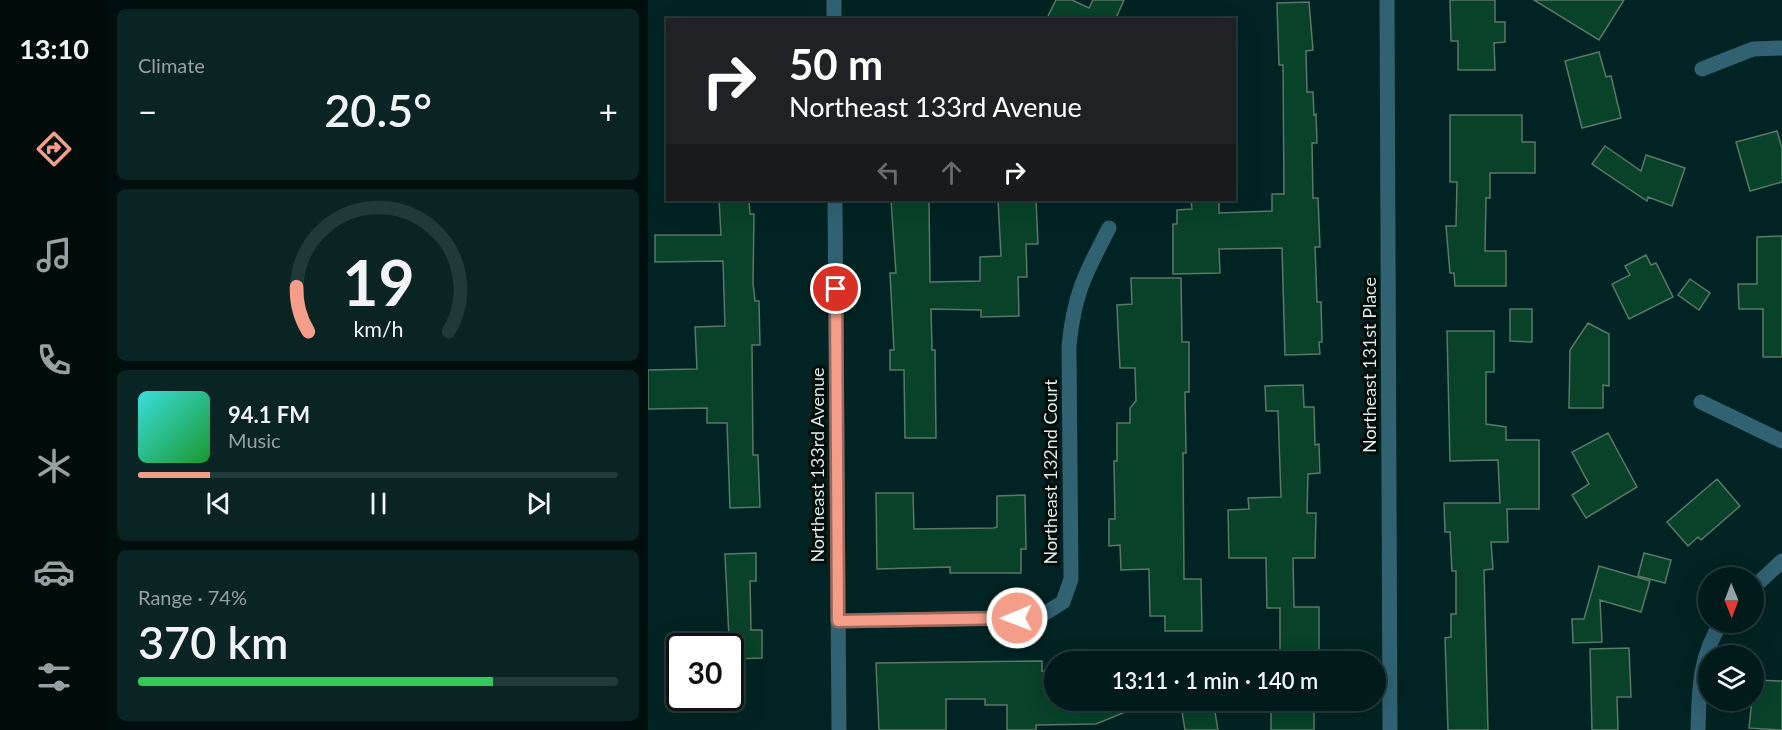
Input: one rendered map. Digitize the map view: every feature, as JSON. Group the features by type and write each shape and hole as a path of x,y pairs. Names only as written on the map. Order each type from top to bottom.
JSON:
{"street":[{"path":"834,0 834,18"},
{"name":"Northeast 131st Place","path":"1387,0 1390,730"},
{"path":"1702,69 1753,49 1782,48"},
{"name":"Northeast 133rd Avenue","path":"835,201 839,730"},
{"name":"Northeast 132nd Court","path":"838,621 1039,617 1063,602 1071,579 1069,346 1073,309 1083,276 1109,228"},
{"path":"1701,402 1782,441"},
{"path":"1764,578 1782,561"},
{"path":"1698,730 1699,685 1705,657 1714,633"}],"building":[{"path":"1056,0 1072,0 1089,8 1093,0 1124,0 1116,18 1047,18"},
{"path":"1450,0 1495,0 1495,22 1505,22 1505,42 1494,43 1495,70 1458,70 1458,41 1451,41"},
{"path":"1534,0 1624,0 1599,40"},
{"path":"1309,2 1313,50 1306,51 1307,92 1313,92 1314,115 1316,114 1317,143 1312,143 1313,198 1318,198 1320,247 1315,247 1317,302 1321,302 1320,354 1285,355 1282,248 1219,249 1220,273 1173,274 1173,224 1177,224 1177,210 1192,209 1191,201 1219,201 1219,213 1272,211 1272,194 1284,194 1283,65 1279,65 1277,3"},
{"path":"1599,52 1606,77 1611,76 1621,118 1582,128 1565,61"},
{"path":"1450,115 1522,115 1522,142 1535,142 1535,173 1490,173 1490,198 1486,198 1485,251 1506,251 1506,286 1455,286 1454,273 1450,273 1446,226 1456,226 1457,182 1450,182"},
{"path":"1777,131 1782,148 1782,182 1750,191 1736,142"},
{"path":"1605,146 1641,171 1646,155 1685,168 1672,206 1648,197 1647,201 1592,164"},
{"path":"719,201 749,201 750,214 754,214 753,283 755,301 759,301 760,345 752,345 753,455 758,455 760,507 730,508 727,423 707,423 707,408 648,409 648,370 697,369 695,327 725,326 723,261 655,262 655,235 721,235"},
{"path":"891,201 929,201 930,282 980,281 980,257 1001,256 998,201 1036,201 1038,244 1026,244 1027,277 1018,277 1019,316 981,317 981,310 931,309 932,350 935,350 936,438 905,438 904,370 890,370 890,350 894,350 890,273 896,273"},
{"path":"1782,236 1782,357 1763,357 1763,309 1739,309 1738,284 1757,284 1757,237"},
{"path":"1646,255 1651,265 1656,263 1673,297 1629,319 1612,284 1630,275 1625,266"},
{"path":"1131,278 1181,278 1182,342 1189,342 1189,392 1185,392 1186,453 1183,453 1184,579 1201,579 1202,631 1165,631 1165,616 1150,616 1149,569 1121,570 1120,545 1109,546 1109,519 1115,519 1114,461 1117,461 1117,423 1130,423 1130,408 1136,401 1135,368 1120,368 1118,330 1117,305 1132,304"},
{"path":"1690,279 1710,293 1699,310 1678,295"},
{"path":"1510,309 1532,309 1532,342 1510,341"},
{"path":"1588,323 1609,334 1609,386 1603,385 1603,408 1569,408 1570,350"},
{"path":"1447,331 1494,331 1494,372 1486,372 1486,424 1506,427 1506,440 1539,440 1539,509 1507,509 1508,542 1491,542 1493,569 1484,570 1488,730 1448,730 1445,638 1451,637 1451,614 1456,614 1456,571 1452,571 1450,532 1445,532 1444,503 1500,503 1498,460 1450,461"},
{"path":"1303,385 1304,407 1314,407 1315,445 1319,444 1320,473 1308,474 1307,513 1316,513 1315,558 1293,558 1294,607 1319,607 1319,650 1280,650 1280,608 1267,608 1266,558 1229,558 1228,510 1249,509 1248,498 1281,497 1278,411 1266,411 1265,386"},
{"path":"1608,433 1637,487 1586,518 1572,495 1589,484 1572,452"},
{"path":"1717,479 1740,506 1701,540 1698,537 1688,546 1667,522"},
{"path":"876,493 913,493 914,529 994,528 997,527 997,496 1025,495 1026,549 1021,549 1021,573 950,573 950,567 877,569"},
{"path":"756,553 756,581 750,581 751,630 762,630 762,658 744,659 744,633 729,633 725,554"},
{"path":"1644,553 1671,560 1665,583 1638,576"},
{"path":"1599,566 1650,581 1641,612 1600,600 1602,642 1573,643 1572,619 1584,619"},
{"path":"1629,648 1631,697 1617,697 1618,730 1592,730 1590,649"},
{"path":"1042,661 1044,711 1128,711 1096,724 1036,725 1036,730 1007,730 1007,705 985,705 985,699 946,699 946,730 879,730 876,663"},
{"path":"1764,680 1782,681 1782,730 1749,728 1751,711 1764,711"},
{"path":"1182,711 1215,711 1218,730 1185,730"},
{"path":"1271,711 1314,711 1314,730 1271,730"}],"route":[{"path":"836,289 838,621 1017,618"}]}
